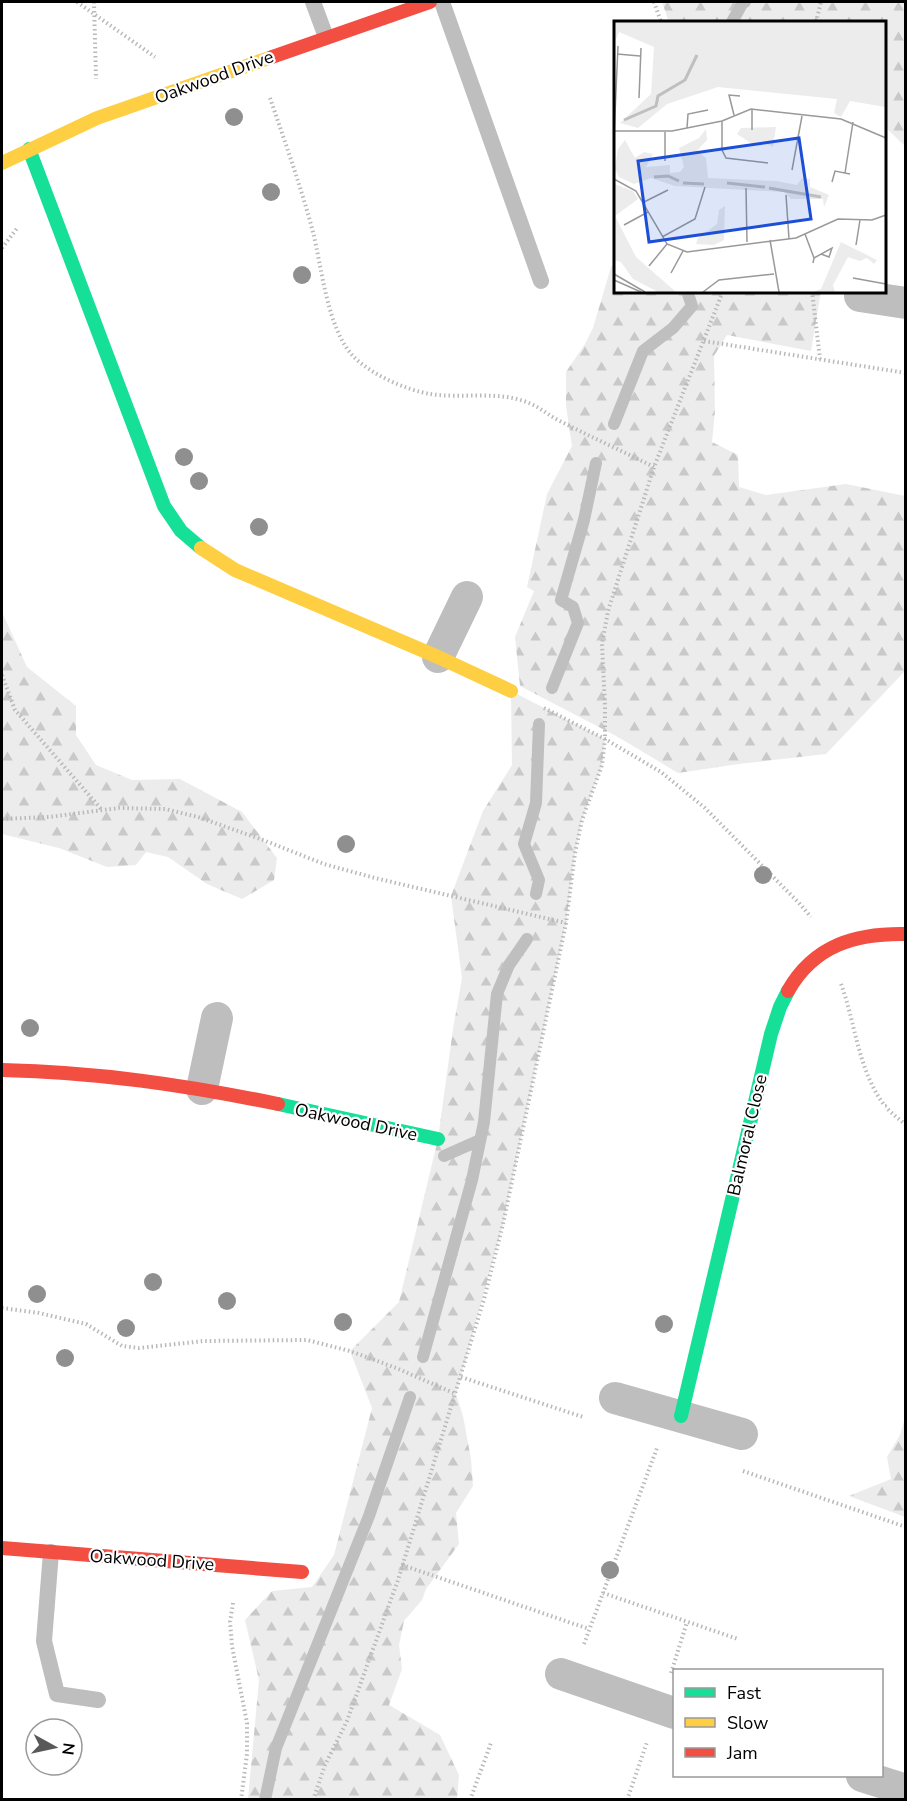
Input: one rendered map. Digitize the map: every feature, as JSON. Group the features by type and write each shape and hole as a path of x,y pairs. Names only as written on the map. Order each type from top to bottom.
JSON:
{"street":[{"name":"Oakwood Drive","path":"2,163 97,118 430,2"},
{"path":"29,149 160,497 181,531 208,554 235,570 438,657 511,691"},
{"path":"860,296 906,303"},
{"path":"438,657 467,597"},
{"name":"Balmoral Close","path":"681,1416 771,1034 784,998 800,972 828,949 845,940 870,934 906,934"},
{"path":"202,1089 217,1018"},
{"name":"Oakwood Drive","path":"2,1071 84,1073 202,1089 438,1139"},
{"path":"615,1398 742,1434"},
{"name":"Oakwood Drive","path":"2,1548 302,1572"},
{"path":"566,1676 667,1710"},
{"path":"865,1777 906,1790"}],"lane":[{"path":"313,2 326,37"},
{"path":"442,2 541,281"},
{"path":"51,1552 44,1641 57,1694 98,1700"}],"path":[{"path":"77,2 192,84"},
{"path":"94,2 97,118"},
{"path":"654,2 661,21"},
{"path":"816,21 821,2"},
{"path":"257,61 313,231 330,310 353,356 376,374 430,394 501,396 528,403 654,467"},
{"path":"313,1800 325,1765 351,1712 402,1565 484,1299 503,1224 566,923 575,853 582,820 602,765 605,706 602,644 608,612 654,467 723,292"},
{"path":"812,292 820,359"},
{"path":"704,341 906,373"},
{"path":"2,675 15,710 102,810"},
{"path":"511,691 605,739 661,771 705,808 808,912 828,949 843,990 869,1080 886,1108 906,1125"},
{"path":"2,819 49,818 119,808 165,809 198,817 324,864 386,881 566,923"},
{"path":"2,1308 39,1313 86,1324 122,1346 139,1348 204,1341 307,1340 350,1351 456,1394"},
{"path":"566,1676 590,1629 659,1443"},
{"path":"402,1565 590,1629"},
{"path":"237,1567 230,1622 232,1646 247,1723 247,1754 241,1800"},
{"path":"603,1593 738,1639"},
{"path":"676,1669 687,1622"},
{"path":"627,1800 667,1710 673,1684"},
{"path":"471,1800 491,1743"}],"green space":[{"path":"662,2 905,2 905,146 886,128 886,21 669,21"},
{"path":"614,263 614,292 821,292 811,351 727,335 714,356 715,411 712,442 738,455 739,487 766,495 846,484 905,496 905,671 826,754 678,773 618,737 520,686 515,637 534,591 527,587 547,494 572,446 566,406 566,372 593,328"},
{"path":"2,612 27,667 76,706 76,735 96,765 132,780 180,779 242,812 277,858 274,880 242,899 207,884 168,857 146,852 136,865 107,867 59,848 2,834"},
{"path":"511,691 605,739 602,765 582,820 575,853 566,923 503,1224 456,1394 463,1416 471,1459 473,1486 456,1513 459,1544 426,1589 422,1600 404,1621 399,1645 402,1669 389,1705 440,1735 459,1775 457,1799 248,1799 259,1680 245,1620 272,1591 312,1587 334,1555 372,1408 350,1351 399,1302 438,1139 462,978 451,896 483,811 512,765"},
{"path":"905,1418 905,1517 849,1496 891,1479 887,1457 900,1435"}],"waterway":[{"path":"733,21 745,2"},
{"path":"614,424 643,351 673,328 692,306 687,292"},
{"path":"552,688 578,623 573,607 561,600 584,520 596,463"},
{"path":"536,894 539,880 524,844 536,803 539,724"},
{"path":"423,1357 472,1180 484,1122 497,994 509,965 527,939"},
{"path":"444,1156 480,1140"},
{"path":"265,1800 276,1748 369,1516 410,1397"}],"traffic: fast":[{"path":"29,149 164,506 181,531 201,548"},
{"path":"681,1416 771,1034 788,991"},
{"path":"278,1104 438,1139"}],"traffic: slow":[{"path":"2,163 97,118 272,57"},
{"path":"201,548 235,570 438,657 511,691"}],"traffic: jam":[{"path":"272,57 430,2"},
{"path":"788,991 798,975 810,963 838,945 870,936 906,934"},
{"path":"2,1070 72,1073 141,1081 278,1104"},
{"path":"2,1548 302,1572"}]}
